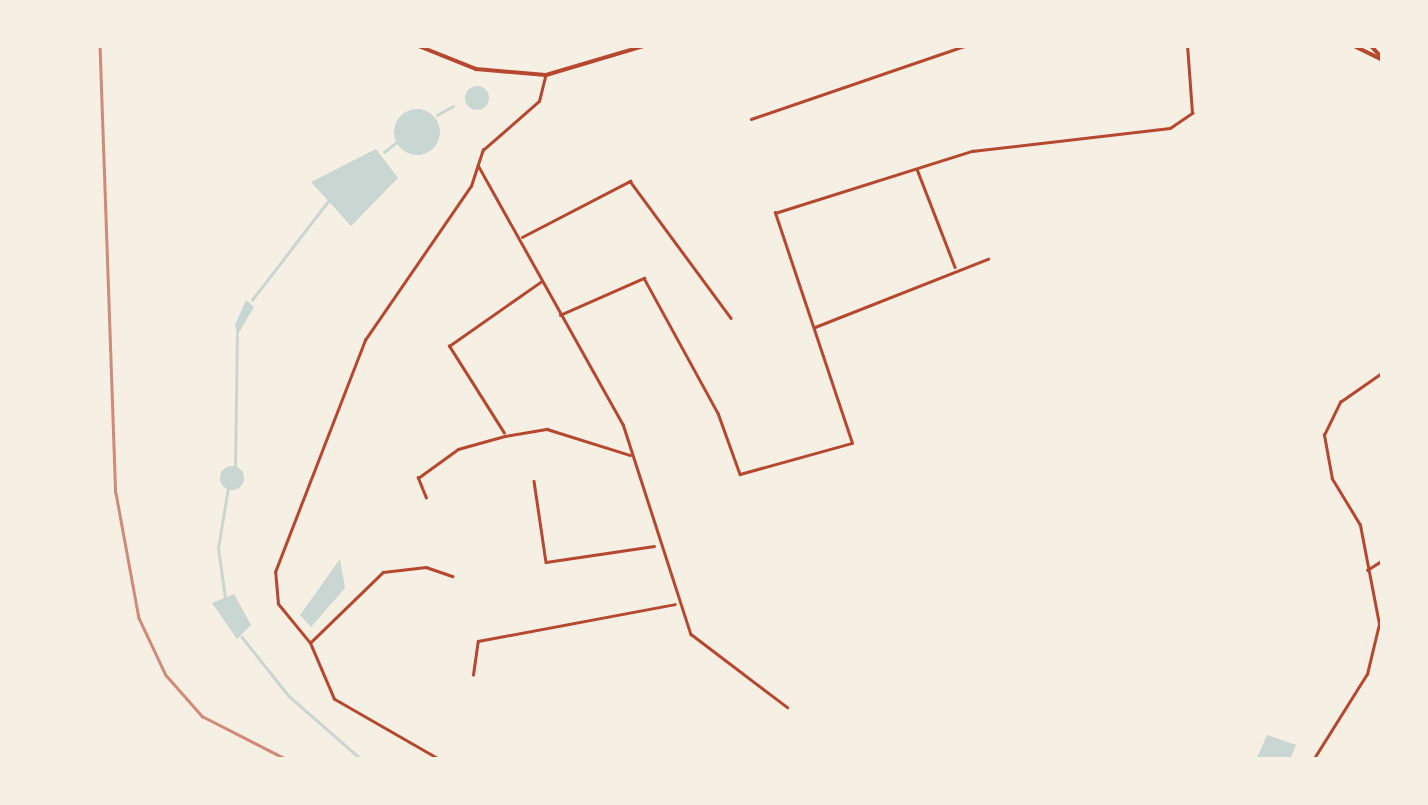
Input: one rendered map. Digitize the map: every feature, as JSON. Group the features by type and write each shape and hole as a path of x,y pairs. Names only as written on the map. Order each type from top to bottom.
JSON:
{"main road":[{"path":"416,45 448,60 546,76 647,45"},
{"path":"1354,45 1383,60"},
{"path":"1370,45 1383,60"}],"street":[{"path":"752,120 967,45"},
{"path":"560,315 644,278 718,413 740,474 852,443 775,213 972,151 1188,120 1187,45"},
{"path":"440,760 334,699 310,642 278,604 282,554 350,368 472,186 477,164 539,101 546,76"},
{"path":"477,164 521,238 632,455 656,546 691,634 787,708"},
{"path":"917,168 955,269"},
{"path":"521,238 630,181 732,318"},
{"path":"814,328 988,259"},
{"path":"505,436 449,346 543,280"},
{"path":"1313,760 1367,674 1381,625 1366,571 1360,525 1332,479 1324,435 1340,402 1383,372"},
{"path":"426,498 418,478 458,449 505,436 547,429 632,455"},
{"path":"534,481 546,562 656,546"},
{"path":"1366,571 1383,560"},
{"path":"310,642 383,572 452,576"},
{"path":"473,676 478,641 676,604"}],"shaded area":[{"path":"477,86 489,98 477,110 465,98"},
{"path":"417,109 433,116 440,132 433,148 417,155 401,148 394,132 401,116"},
{"path":"376,149 398,178 351,226 311,182"},
{"path":"246,300 254,307 237,336 235,325"},
{"path":"232,466 241,469 241,487 232,490 223,487 220,478 223,469"},
{"path":"340,559 345,588 311,627 300,615"},
{"path":"234,594 251,625 237,639 212,603"},
{"path":"1267,735 1296,745 1290,760 1256,760"}],"waterway":[{"path":"437,115 453,106"},
{"path":"384,152 397,142"},
{"path":"252,300 329,200"},
{"path":"235,471 237,335"},
{"path":"225,598 218,548 228,488"},
{"path":"242,637 289,696 362,760"}],"railway":[{"path":"100,45 116,493 139,618 166,675 202,716 288,760"}]}
